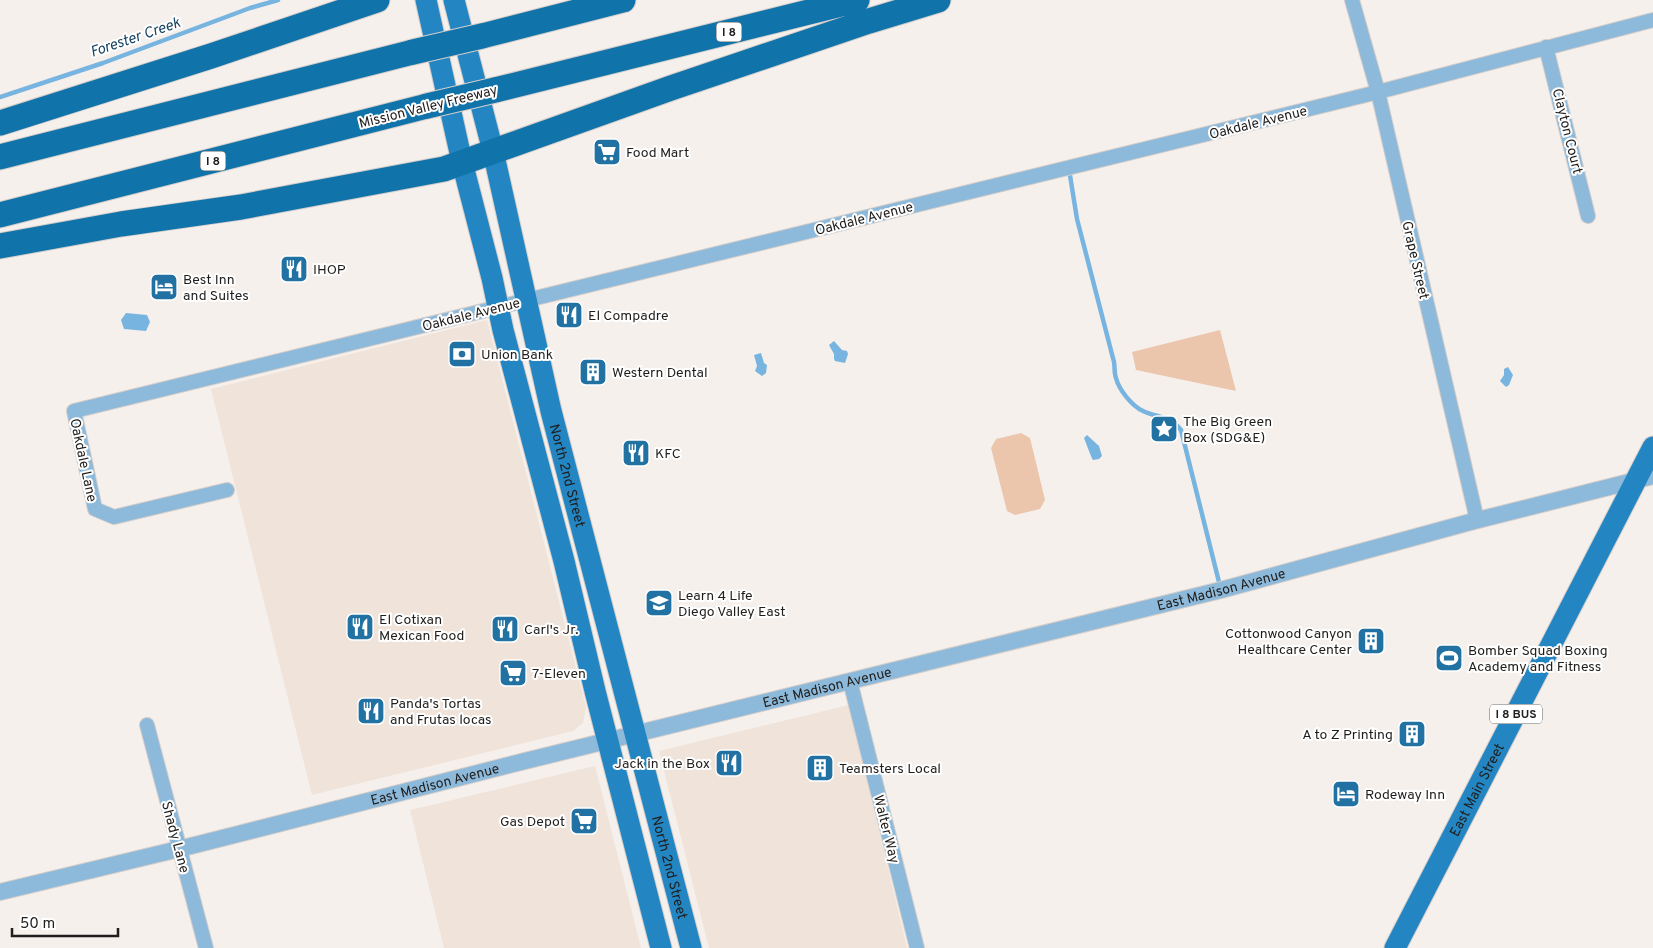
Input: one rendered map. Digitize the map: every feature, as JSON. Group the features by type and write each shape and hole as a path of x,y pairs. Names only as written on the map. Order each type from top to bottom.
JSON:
{"highway":[{"path":"0,123 202,59 377,0"},
{"path":"0,157 623,0"},
{"name":"Mission Valley Freeway","path":"0,215 427,106 857,0"},
{"path":"0,246 120,224 250,205 444,169 860,24 938,0"}],"main road":[{"name":"North 2nd Street","path":"426,0 462,162 499,307 503,330 564,561 661,948"},
{"name":"North 2nd Street","path":"454,0 493,151 553,420 691,948"},
{"name":"East Main Street","path":"1395,948 1644,478 1653,447"}],"street":[{"name":"Grape Street","path":"1352,0 1378,92 1476,520"},
{"name":"Oakdale Avenue","path":"74,411 1378,92 1653,20"},
{"name":"Clayton Court","path":"1546,47 1588,216"},
{"name":"Oakdale Lane","path":"74,411 95,509 114,517 227,490"},
{"name":"East Madison Avenue","path":"1,888 179,849 1221,590 1476,520 1644,478"},
{"name":"Walter Way","path":"850,681 917,948"},
{"name":"Shady Lane","path":"147,725 206,948"}],"shaded area":[{"path":"487,320 586,707 583,723 573,731 312,795 211,389"},
{"path":"1220,330 1236,391 1136,370 1132,352"},
{"path":"1021,433 1030,438 1045,500 1040,509 1015,515 1007,511 991,448 996,439"},
{"path":"849,705 907,948 709,948 659,751"},
{"path":"595,766 641,948 444,948 410,810"}],"water":[{"path":"126,313 147,315 150,322 146,331 124,329 121,320"},
{"path":"834,341 842,350 847,351 845,363 835,361 834,359 834,354 829,345"},
{"path":"761,353 764,363 767,365 766,373 762,376 755,371 757,366 754,355"},
{"path":"1508,367 1513,375 1509,385 1506,387 1500,381 1504,375 1504,369"},
{"path":"1087,435 1099,446 1102,456 1099,459 1093,460 1092,458 1084,438"}],"waterway":[{"name":"Forester Creek","path":"0,97 103,63 250,8 278,0"},
{"path":"1069,169 1077,219 1118,383 1126,397 1139,409 1168,419 1181,430 1220,586"}],"place":[{"name":"Food Mart","path":"607,152"},
{"name":"IHOP","path":"294,269"},
{"name":"Best Inn and Suites","path":"164,287"},
{"name":"El Compadre","path":"569,315"},
{"name":"Union Bank","path":"462,354"},
{"name":"Western Dental","path":"593,372"},
{"name":"The Big Green Box (SDG&E)","path":"1164,429"},
{"name":"KFC","path":"636,453"},
{"name":"Learn 4 Life Diego Valley East","path":"659,603"},
{"name":"El Cotixan Mexican Food","path":"360,627"},
{"name":"Carl's Jr.","path":"505,629"},
{"name":"Cottonwood Canyon Healthcare Center","path":"1371,641"},
{"name":"Bomber Squad Boxing Academy and Fitness","path":"1449,658"},
{"name":"7-Eleven","path":"513,673"},
{"name":"Panda's Tortas and Frutas locas","path":"371,711"},
{"name":"A to Z Printing","path":"1412,734"},
{"name":"Jack in the Box","path":"729,763"},
{"name":"Teamsters Local","path":"820,768"},
{"name":"Rodeway Inn","path":"1346,794"},
{"name":"Gas Depot","path":"584,821"}]}
